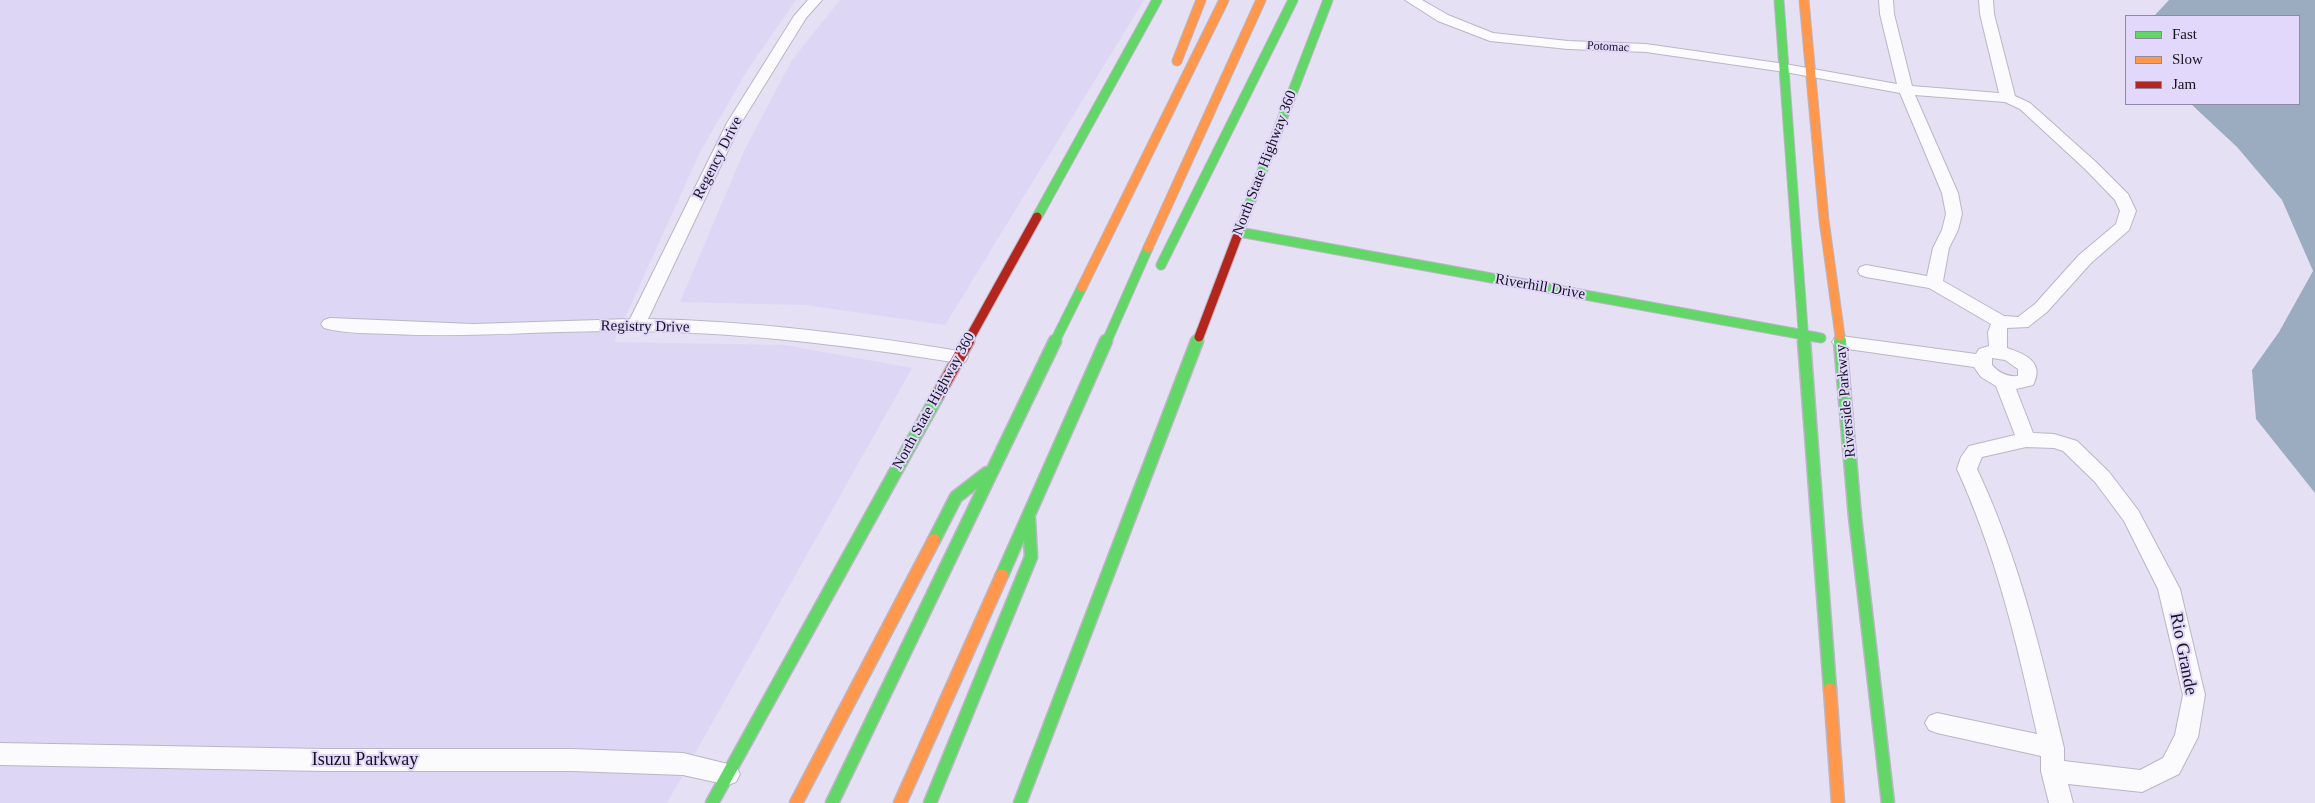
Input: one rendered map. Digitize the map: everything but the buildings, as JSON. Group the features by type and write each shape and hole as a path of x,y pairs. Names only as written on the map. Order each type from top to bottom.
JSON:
{"main road":[{"name":"North State Highway 360","path":"712,803 1158,0"},
{"path":"1170,112 1178,58 1201,0"},
{"path":"832,803 992,469 1224,0"},
{"path":"900,803 1100,354 1261,0"},
{"path":"1155,276 1293,0"},
{"name":"North State Highway 360","path":"1020,803 1328,0"},
{"path":"1779,0 1838,803"},
{"name":"Riverside Parkway","path":"1804,0 1824,220 1841,342 1855,516 1880,717 1888,803"},
{"name":"Riverhill Drive","path":"1239,232 1841,342"},
{"path":"1100,354 1121,336"},
{"path":"796,803 956,497 992,469"},
{"path":"930,803 1031,557 1028,515"}],"street":[{"name":"Regency Drive","path":"636,325 734,123 801,16 815,0"},
{"name":"Potomac","path":"1412,0 1443,18 1490,37 1646,48 1785,68 1906,90 2008,98"},
{"path":"1886,0 1887,14 1906,90 1950,193 1954,214 1950,230 1941,248 1934,283"},
{"path":"1866,271 1934,283 2001,322 2022,323 2041,308 2085,259 2123,226 2128,211 2122,198 2091,166 2025,106 2008,98 1987,14 1986,0"},
{"path":"1998,352 1997,332 2001,322"},
{"name":"Registry Drive","path":"330,324 405,330 475,330 636,325 785,333 860,341 959,357"},
{"path":"1841,342 1981,361"},
{"path":"1998,352 2017,358 2028,370 2029,376 2020,383 2003,382 1987,373 1981,361 1986,354 1998,352"},
{"path":"2003,382 2026,440"},
{"name":"Rio Grande","path":"1937,723 2052,759 2142,781 2171,766 2186,737 2194,695 2169,589 2131,516 2102,477 2070,446 2054,441 2026,440 1976,451 1971,457 1967,469 2001,546 2019,606 2052,759"},
{"name":"Isuzu Parkway","path":"0,754 324,760 578,760 683,764 728,774"},
{"path":"2052,759 2061,803"}],"shaded area":[{"path":"0,0 796,0 748,69 700,152 614,342 785,345 912,368 667,803 0,803"},
{"path":"840,0 1144,0 945,325 805,305 680,302 744,151 792,60"}],"water":[{"path":"2169,0 2315,0 2315,493 2256,419 2252,370 2279,332 2313,271 2282,200 2237,147 2192,105 2300,105 2300,15 2155,15"}],"traffic: fast":[{"path":"1037,217 1157,0"},
{"path":"1161,265 1293,0"},
{"path":"1248,208 1328,0"},
{"path":"1779,0 1830,689"},
{"path":"1239,232 1821,338"},
{"path":"1002,575 1148,248"},
{"path":"832,803 992,469 1082,287"},
{"path":"1840,336 1855,517 1888,803"},
{"path":"1020,803 1199,337"},
{"path":"712,803 938,395"},
{"path":"934,540 956,497 987,473"},
{"path":"930,803 1031,557 1029,519"}],"traffic: slow":[{"path":"1177,61 1201,0"},
{"path":"1082,287 1224,0"},
{"path":"1148,248 1261,0"},
{"path":"1804,0 1824,220 1840,336"},
{"path":"796,803 934,540"},
{"path":"900,803 1002,575"},
{"path":"1830,689 1838,803"}],"traffic: jam":[{"path":"1199,337 1248,208"},
{"path":"938,395 1037,217"}]}
